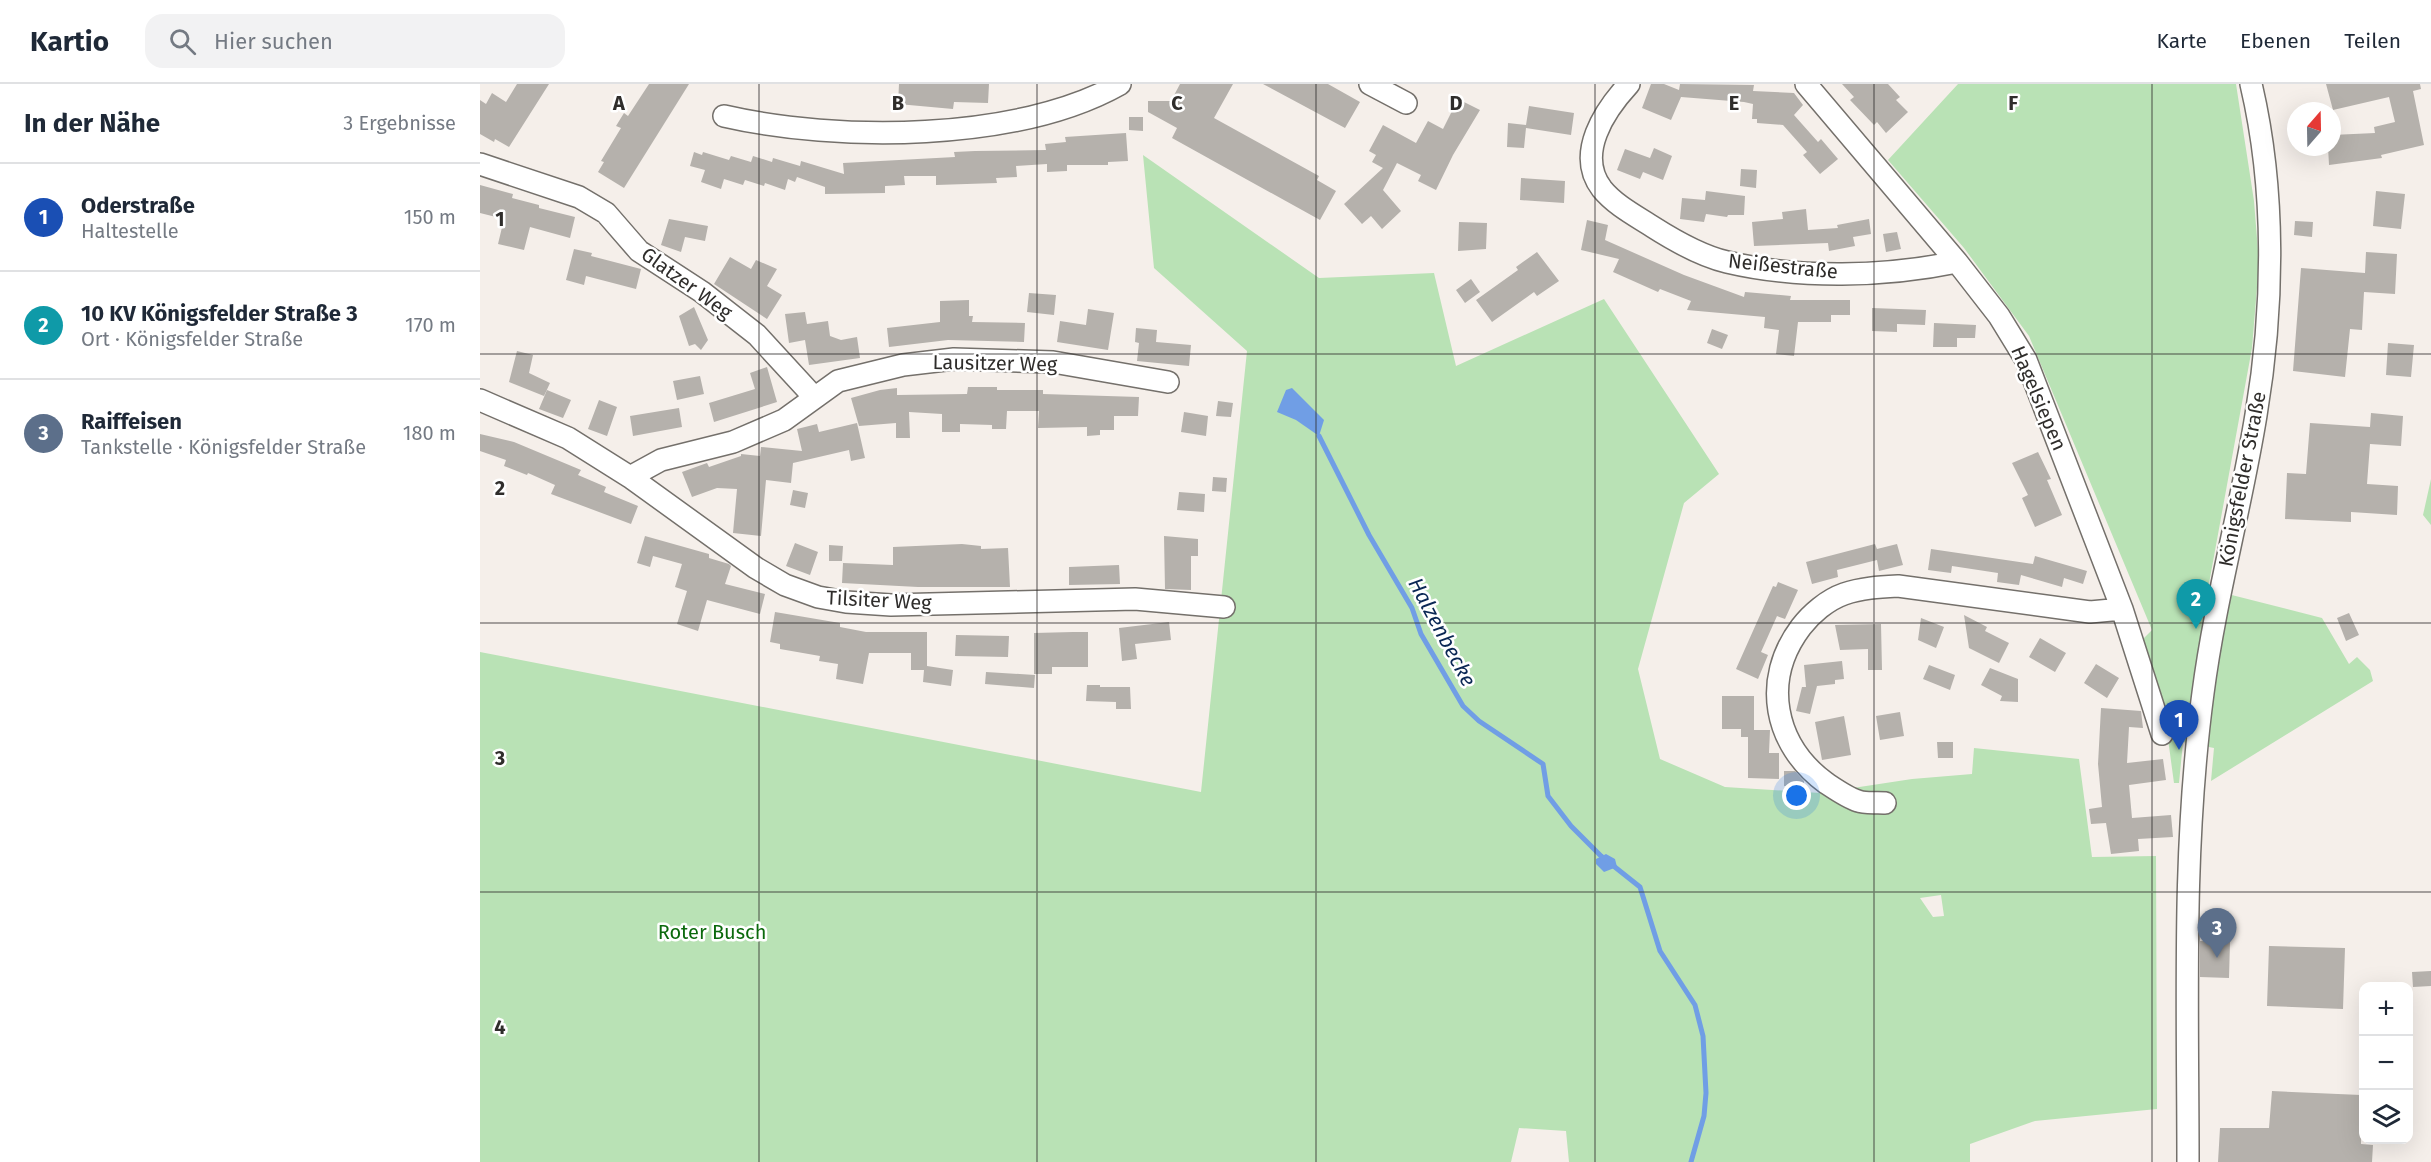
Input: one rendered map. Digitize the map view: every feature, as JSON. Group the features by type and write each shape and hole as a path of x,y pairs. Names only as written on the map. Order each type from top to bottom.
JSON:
{"street":[{"path":"724,116 818,131 901,133 993,123 1048,113 1097,97 1120,84"},
{"path":"1370,84 1406,103"},
{"name":"Neißestraße","path":"1629,84 1614,100 1599,124 1592,147 1593,169 1600,187 1612,198 1663,233 1726,262 1780,270 1856,274 1915,271 1958,262"},
{"name":"Hagelsiepen","path":"1806,84 1958,262 1999,316 2026,360 2122,609 2162,734"},
{"name":"Königsfelder Straße","path":"2187,1162 2188,861 2195,756 2211,642 2256,414 2266,330 2269,255 2266,195 2251,84"},
{"name":"Glatzer Weg","path":"480,164 579,197 606,213 639,251 702,292 757,335 814,397"},
{"name":"Lausitzer Weg","path":"630,477 661,460 733,442 784,420 838,381 903,365 954,359 1053,362 1168,382"},
{"name":"Tilsiter Weg","path":"480,400 567,438 630,477 756,568 785,585 818,597 891,605 1135,599 1224,607"},
{"path":"1885,803 1858,801 1808,770 1791,746 1779,717 1777,692 1781,665 1792,639 1821,607 1842,594 1868,587 1898,586 2090,612 2122,609"}],"green space":[{"path":"1958,84 2236,84 2254,201 2259,263 2252,348 2208,589 2322,618 2349,664 2357,657 2370,670 2373,681 2211,781 2214,748 2183,742 2179,783 2174,783 2168,739 2140,642 2152,630 2029,336 1964,248 1888,160"},
{"name":"Roter Busch","path":"1143,155 1319,278 1434,273 1456,366 1604,299 1719,474 1684,503 1638,669 1660,759 1725,787 1820,793 1912,779 1972,774 1974,748 2079,759 2092,857 2156,856 2157,1109 2035,1121 1970,1144 1970,1162 1569,1162 1566,1131 1519,1128 1511,1162 480,1162 480,652 1201,792 1247,351 1154,268","holes":["1941,895 1944,916 1933,917 1920,898"]},
{"path":"2431,479 2431,525 2423,515"}],"water":[{"path":"1292,388 1324,420 1319,436 1296,420 1277,412 1286,390"},
{"path":"1606,854 1615,859 1617,867 1604,872 1596,864 1596,859"}],"building":[{"path":"517,84 549,84 509,147 480,134 480,100 486,104 492,93 506,102"},
{"path":"649,84 689,84 624,188 598,172 604,162 601,161 621,128 616,126 624,113 628,116"},
{"path":"899,84 989,84 988,103 954,102 953,109 898,104"},
{"path":"1180,84 1233,84 1214,118 1319,176 1317,180 1336,191 1320,220 1172,138 1177,128 1148,112 1148,101 1171,101"},
{"path":"1263,84 1328,84 1360,102 1345,128"},
{"path":"1651,84 1664,84 1679,90 1680,84 1754,85 1753,91 1794,93 1803,105 1794,115 1818,142 1821,139 1838,159 1820,174 1803,155 1807,152 1783,125 1757,123 1757,119 1752,119 1753,104 1681,97 1671,120 1642,108"},
{"path":"1842,84 1888,84 1900,97 1896,100 1908,112 1886,133 1877,122 1874,125 1850,100 1854,97"},
{"path":"2326,84 2420,84 2421,89 2413,91 2424,145 2381,155 2382,158 2329,165 2328,156 2341,156 2341,135 2375,133 2374,127 2395,122 2389,97 2341,108 2341,102 2331,102"},
{"path":"1458,99 1480,110 1453,155 1436,190 1418,181 1421,175 1397,163 1383,190 1401,211 1382,229 1371,216 1362,224 1344,204 1383,168 1372,162 1376,155 1369,151 1383,125 1416,143 1428,121 1443,129"},
{"path":"1529,106 1574,113 1571,135 1526,128 1524,148 1507,147 1508,123 1526,125"},
{"path":"1129,117 1143,117 1143,131 1129,130"},
{"path":"1126,133 1128,161 1108,162 1108,165 1067,165 1067,171 1047,172 1047,164 1016,166 1017,177 996,178 997,183 936,185 936,176 904,176 905,185 885,186 885,193 825,194 825,187 797,177 795,182 788,179 785,190 765,183 764,186 745,180 743,185 724,179 721,189 701,182 705,170 690,166 694,152 702,155 703,152 729,160 731,156 751,162 753,156 772,162 773,158 800,166 801,161 844,174 843,163 955,157 954,152 1046,150 1045,144 1066,142 1065,137"},
{"path":"1654,148 1672,156 1663,180 1643,172 1640,179 1617,170 1625,149 1650,158"},
{"path":"1741,169 1757,170 1756,188 1740,186"},
{"path":"1521,178 1565,181 1564,203 1520,200"},
{"path":"480,185 513,194 512,198 539,205 539,208 575,217 570,238 530,227 524,250 498,244 504,219 480,213"},
{"path":"1706,191 1745,196 1744,215 1728,215 1727,217 1706,214 1704,222 1680,219 1682,198 1705,200"},
{"path":"2376,191 2405,194 2401,229 2373,226"},
{"path":"1806,209 1808,230 1838,228 1837,225 1869,219 1871,234 1853,237 1855,246 1829,251 1828,243 1754,246 1752,222 1783,219 1782,212"},
{"path":"669,219 708,226 705,241 685,237 681,252 661,245"},
{"path":"1587,220 1608,225 1605,240 1684,275 1744,297 1745,292 1791,296 1790,300 1850,300 1850,315 1831,315 1831,322 1798,322 1794,356 1776,354 1779,330 1764,328 1765,317 1687,310 1691,301 1660,289 1658,292 1613,272 1619,259 1581,250"},
{"path":"2295,221 2313,222 2312,237 2294,235"},
{"path":"1459,222 1487,223 1486,249 1458,251"},
{"path":"1897,232 1901,249 1886,252 1883,234"},
{"path":"574,249 592,253 591,256 641,269 636,289 586,276 584,285 566,280"},
{"path":"1537,252 1559,281 1537,296 1534,292 1492,322 1476,300 1518,270 1516,267"},
{"path":"2366,252 2397,254 2395,294 2364,292 2362,330 2350,329 2345,377 2293,371 2301,268 2365,273"},
{"path":"730,257 751,269 756,260 777,269 767,286 782,295 767,319 714,284"},
{"path":"1471,279 1480,292 1465,303 1456,290"},
{"path":"1029,293 1056,295 1054,315 1027,312"},
{"path":"969,300 969,316 973,316 972,322 1025,323 1024,342 948,340 889,347 887,328 940,322 940,301"},
{"path":"694,307 708,340 701,350 695,344 689,346 679,316"},
{"path":"1872,308 1926,310 1925,325 1897,324 1897,332 1872,331"},
{"path":"1088,309 1114,313 1108,350 1057,342 1060,321 1086,325"},
{"path":"805,312 807,324 828,321 830,336 841,340 857,337 860,358 809,365 805,340 789,343 785,314"},
{"path":"1934,323 1976,325 1975,338 1957,338 1957,347 1933,347"},
{"path":"1136,328 1157,330 1156,342 1191,345 1189,366 1137,361 1139,343 1135,342"},
{"path":"1712,329 1728,335 1722,349 1707,343"},
{"path":"2388,343 2414,345 2411,377 2386,375"},
{"path":"517,351 533,355 529,373 550,383 544,396 509,382"},
{"path":"767,367 777,402 714,422 709,403 755,389 750,373"},
{"path":"700,376 704,394 677,400 673,381"},
{"path":"968,387 997,387 997,390 1043,390 1043,394 1139,397 1138,416 1114,416 1114,430 1100,430 1100,435 1087,436 1087,427 1038,428 1039,411 1007,411 1006,429 992,429 992,425 960,424 960,432 942,432 942,414 909,412 910,438 896,438 896,423 859,426 851,398 897,388 897,395 967,394"},
{"path":"547,390 571,400 563,418 539,409"},
{"path":"599,400 617,407 607,436 588,429"},
{"path":"1218,401 1233,403 1231,417 1216,416"},
{"path":"679,408 682,427 633,436 630,416"},
{"path":"1184,412 1208,416 1206,436 1181,432"},
{"path":"2371,413 2403,416 2401,446 2370,444 2367,484 2398,486 2397,515 2351,512 2351,522 2285,519 2287,473 2306,474 2310,423 2370,427"},
{"path":"857,423 865,458 851,461 849,450 793,463 791,483 766,480 761,536 733,533 737,489 717,488 692,497 682,472 707,463 709,467 741,456 741,454 760,456 761,447 802,451 797,429 817,424 819,432"},
{"path":"480,434 514,442 581,470 578,475 606,487 604,492 638,506 631,524 551,494 555,485 528,473 527,475 504,466 506,460 480,451"},
{"path":"2038,452 2051,479 2047,480 2062,515 2035,527 2022,498 2028,495 2012,463"},
{"path":"1213,477 1227,478 1226,492 1212,491"},
{"path":"793,490 808,493 805,508 790,505"},
{"path":"1179,492 1205,494 1204,512 1177,510"},
{"path":"645,536 709,554 709,558 729,564 731,566 725,584 765,594 760,614 707,600 698,631 677,624 687,591 675,587 682,564 653,556 650,567 637,563"},
{"path":"1164,536 1198,539 1198,556 1191,556 1191,590 1165,589"},
{"path":"795,543 818,552 810,575 786,566"},
{"path":"962,544 981,546 981,549 1008,548 1010,587 918,587 842,583 843,563 893,565 893,547"},
{"path":"1875,544 1877,549 1897,544 1903,565 1879,571 1877,560 1837,570 1838,577 1812,584 1806,562"},
{"path":"829,545 843,546 842,561 829,561"},
{"path":"1931,549 2033,564 2035,556 2087,571 2083,584 2064,578 2062,587 2021,575 2019,585 1997,582 1998,573 1952,566 1951,573 1928,570"},
{"path":"1119,565 1120,584 1069,585 1069,567"},
{"path":"1778,582 1798,590 1785,619 1777,616 1761,652 1768,655 1758,679 1736,669 1773,586 1776,587"},
{"path":"775,612 840,623 840,627 866,632 927,632 927,666 953,670 951,686 923,682 924,670 911,670 911,653 869,653 863,684 836,679 838,664 819,661 820,656 780,649 780,644 770,642"},
{"path":"2349,613 2359,635 2346,641 2337,618"},
{"path":"1964,615 1987,627 1985,631 2009,643 1999,663 1969,648"},
{"path":"1921,618 1944,627 1936,648 1918,640"},
{"path":"1169,622 1171,640 1135,644 1137,659 1122,661 1119,628"},
{"path":"1881,624 1882,670 1868,670 1868,649 1840,650 1835,625"},
{"path":"1088,632 1088,667 1052,667 1052,674 1034,674 1034,633"},
{"path":"956,635 1009,636 1008,657 955,656"},
{"path":"2040,638 2066,653 2055,672 2029,657"},
{"path":"1842,661 1844,679 1835,680 1835,684 1817,686 1810,714 1796,711 1802,687 1806,687 1804,665"},
{"path":"2096,664 2119,678 2107,698 2084,683"},
{"path":"1929,665 1955,675 1950,690 1923,679"},
{"path":"1990,668 2018,679 2018,702 2000,701 2002,696 1981,685"},
{"path":"986,672 1035,675 1034,688 985,684"},
{"path":"1087,685 1130,687 1131,709 1116,709 1116,702 1086,701"},
{"path":"1722,696 1754,696 1754,730 1770,730 1769,753 1779,753 1779,779 1748,778 1748,737 1741,737 1741,729 1722,729"},
{"path":"2101,708 2141,711 2143,728 2129,727 2127,763 2163,759 2166,780 2129,785 2132,818 2171,815 2173,837 2138,839 2139,851 2111,854 2106,823 2091,824 2089,809 2102,807 2098,764"},
{"path":"1900,712 1904,736 1880,740 1876,716"},
{"path":"1844,716 1851,755 1822,760 1815,722"},
{"path":"1937,742 1953,742 1953,758 1938,758"},
{"path":"1784,771 1795,771 1804,781 1804,787 1784,786"},
{"path":"2200,941 2230,942 2229,978 2200,977"},
{"path":"2269,946 2345,948 2343,1009 2267,1006"},
{"path":"2431,971 2431,986 2413,987 2412,972"},
{"path":"2272,1091 2359,1095 2359,1144 2373,1145 2372,1162 2218,1162 2220,1128 2269,1128"}],"waterway":[{"name":"Halzenbecke","path":"1319,436 1369,535 1412,608 1421,634 1463,706 1479,721 1543,764 1548,796 1571,826 1601,856 1640,887 1660,951 1695,1005 1703,1036 1706,1093 1704,1116 1691,1162"}],"place":[{"name":"10 KV Königsfelder Straße 3","path":"2196,629"},
{"name":"Oderstraße","path":"2179,750"},
{"name":"Raiffeisen","path":"2217,958"}]}
